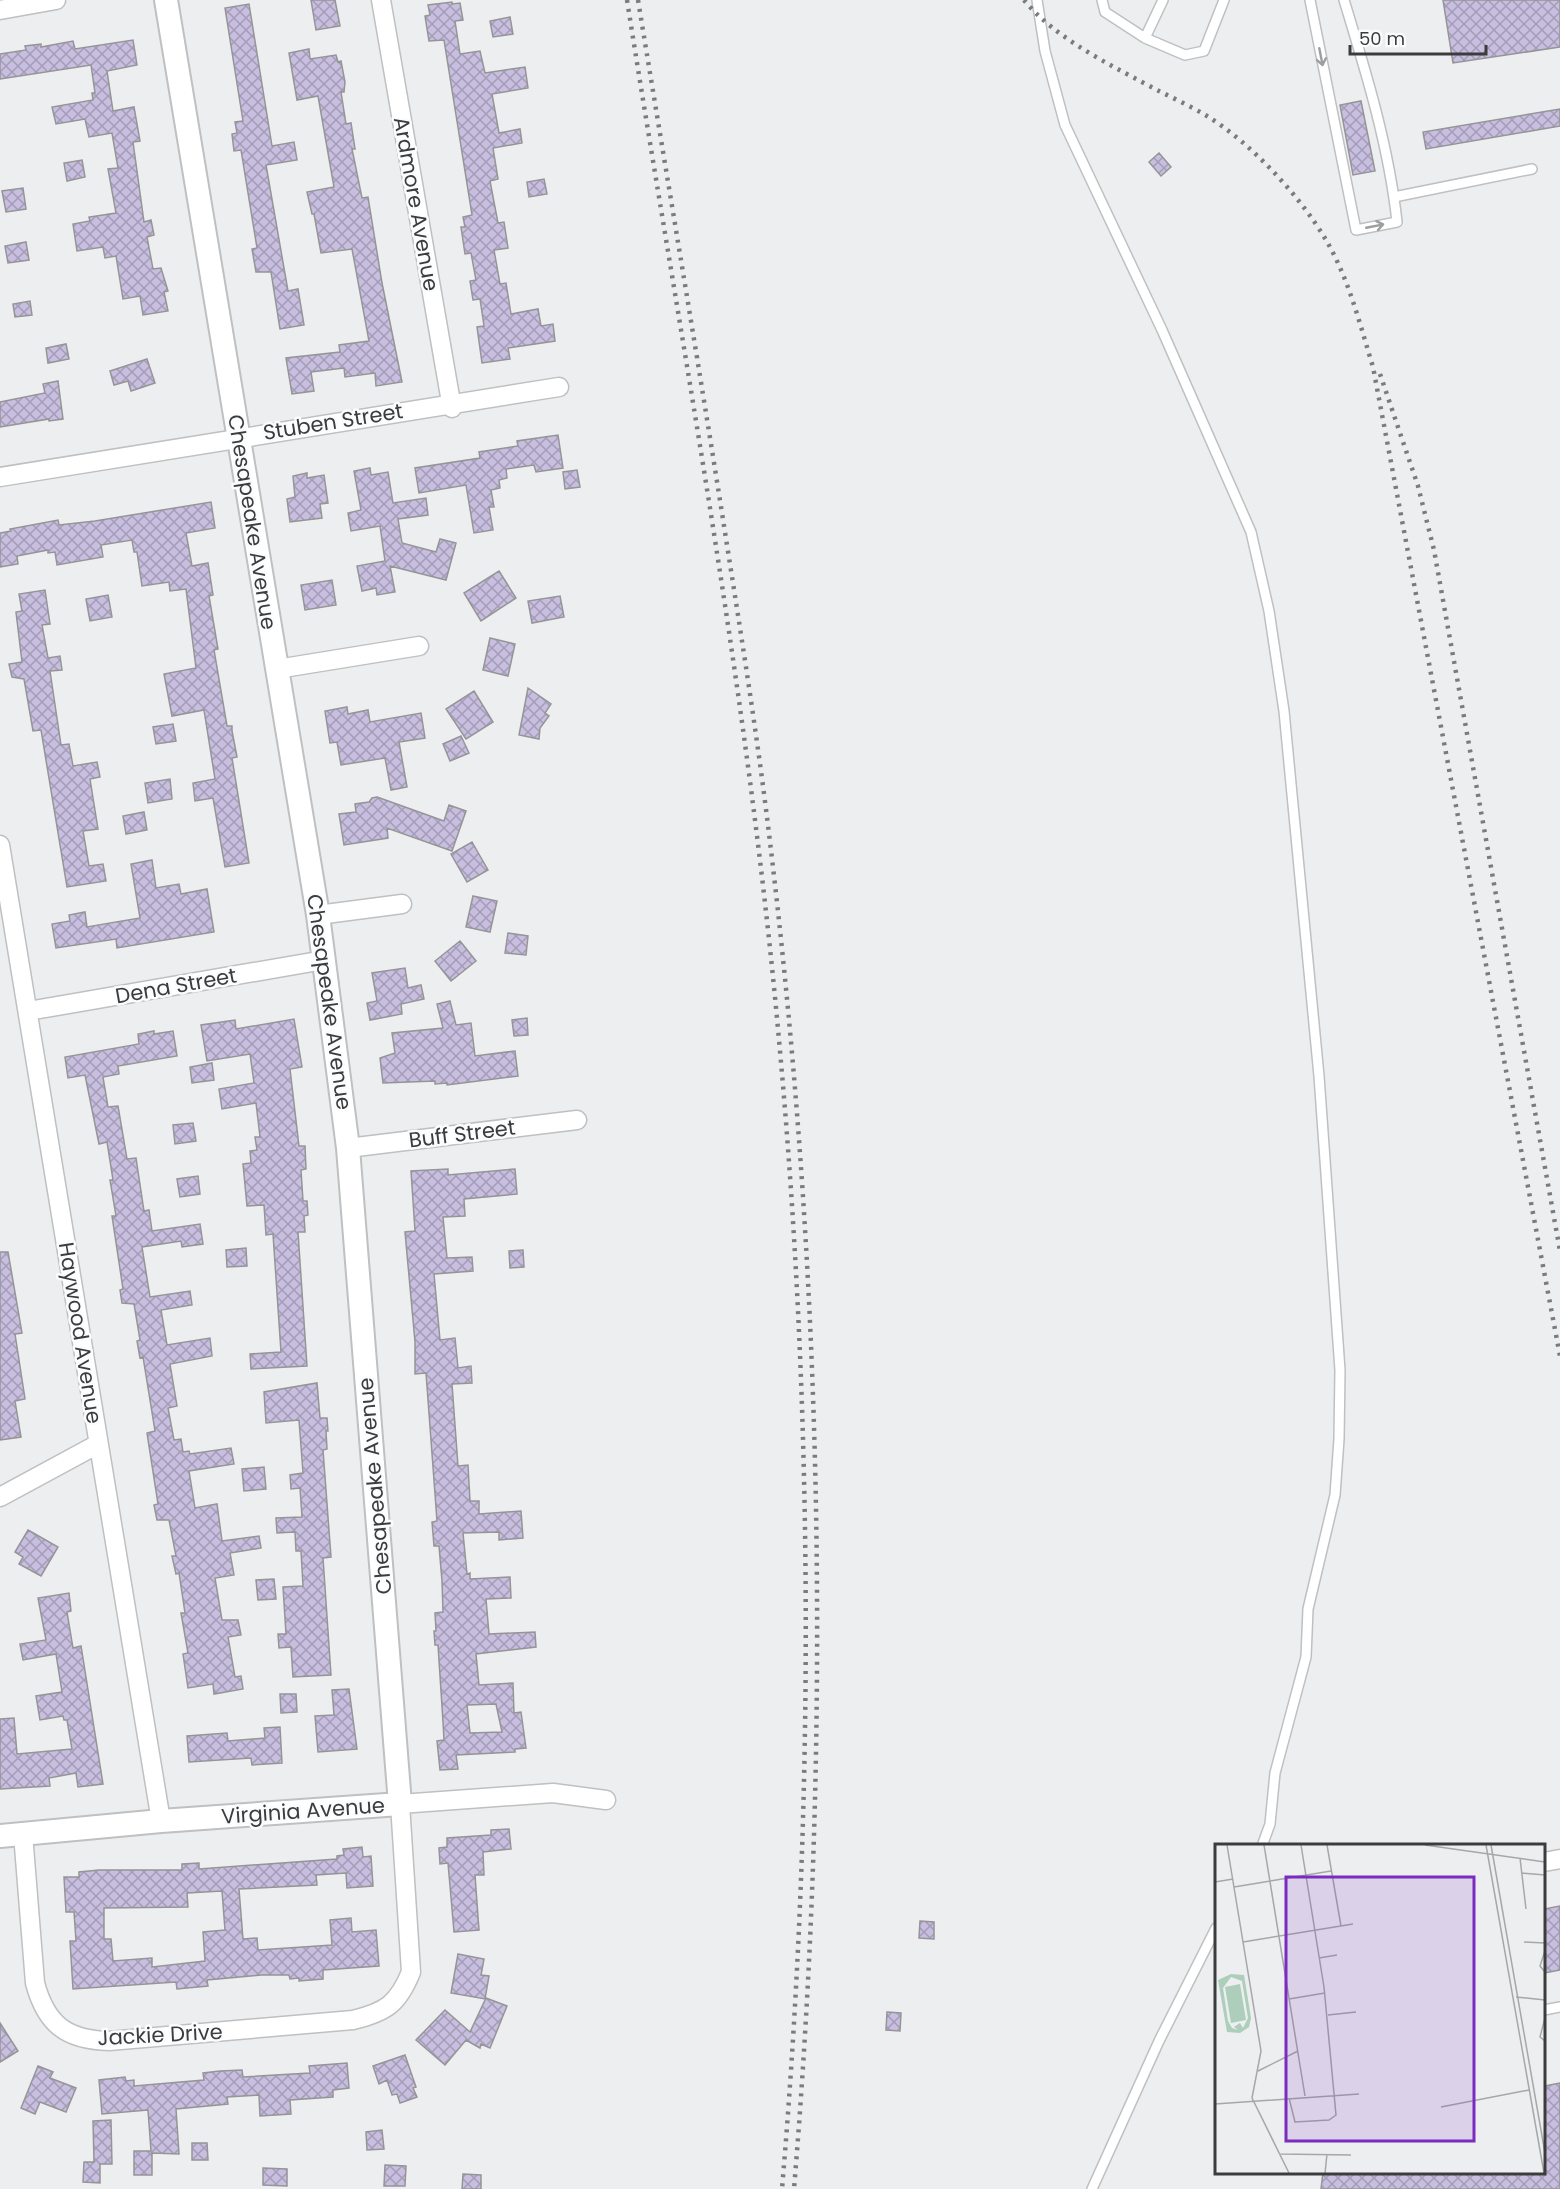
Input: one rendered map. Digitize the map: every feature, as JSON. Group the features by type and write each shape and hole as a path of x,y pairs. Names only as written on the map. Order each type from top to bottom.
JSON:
{"street":[{"path":"0,10 56,0"},
{"name":"Chesapeake Avenue","path":"166,0 318,915 348,1148 411,1971 402,1992 389,2007"},
{"name":"Ardmore Avenue","path":"381,0 452,405"},
{"name":"Stuben Street","path":"0,477 559,387"},
{"path":"277,669 419,646"},
{"name":"Haywood Avenue","path":"0,845 160,1821"},
{"path":"318,915 402,904"},
{"name":"Dena Street","path":"28,1011 324,960"},
{"name":"Buff Street","path":"348,1148 577,1120"},
{"path":"0,1497 98,1444"},
{"name":"Virginia Avenue","path":"0,1836 160,1821 554,1793 606,1800"},
{"name":"Jackie Drive","path":"23,1834 36,1983 47,2016 74,2036 109,2041 353,2020 377,2014 389,2007"},
{"path":"1545,1862 1560,1859"}],"lane":[{"path":"1037,0 1045,51 1065,125 1162,330 1251,532 1269,611 1284,711 1319,1076 1340,1370 1339,1439 1335,1495 1308,1609 1306,1657 1275,1773 1270,1824 1262,1844"},
{"path":"1102,0 1106,12 1145,38 1185,55 1204,51 1224,0"},
{"path":"1145,38 1163,0"},
{"path":"1310,0 1356,230 1397,222 1394,197 1365,69 1344,0"},
{"path":"1394,197 1532,169"},
{"path":"1092,2189 1159,2041 1215,1930"},
{"path":"1545,2010 1560,2007"}],"building":[{"path":"311,0 335,0 340,26 316,30"},
{"path":"1443,0 1560,0 1560,47 1453,63"},
{"path":"452,2 452,4 460,3 463,20 455,21 460,54 480,51 485,73 525,67 528,88 492,94 499,133 520,129 522,143 493,148 498,179 490,181 498,223 504,222 508,248 494,250 500,284 506,283 511,314 538,309 541,326 553,324 555,341 508,348 510,359 482,363 477,327 484,326 480,299 473,300 470,281 476,280 471,253 465,254 461,227 465,227 463,217 472,215 444,40 429,41 425,16 430,15 428,5"},
{"path":"249,4 272,146 294,142 297,160 266,165 288,291 298,289 304,325 280,329 271,272 256,272 252,249 257,248 241,150 234,151 232,134 237,133 235,122 243,121 225,8"},
{"path":"510,17 513,34 493,37 490,21"},
{"path":"133,40 137,65 107,71 113,111 134,107 140,141 133,142 144,222 151,220 154,235 147,237 153,269 161,268 168,291 164,292 168,311 143,315 140,296 123,299 116,256 105,258 103,247 77,251 73,224 90,221 89,217 116,213 108,169 118,168 112,133 89,137 85,119 56,124 52,107 93,100 92,93 95,93 91,65 0,79 0,54 26,50 25,46 41,44 41,47 73,41 75,49"},
{"path":"309,49 310,59 336,55 338,62 341,61 345,82 344,92 341,92 346,124 351,123 355,149 352,149 362,198 368,197 402,382 376,386 375,373 345,377 344,368 311,372 314,391 292,394 286,358 340,352 339,345 369,341 352,249 321,253 314,214 312,214 307,192 334,187 318,96 297,100 289,53"},
{"path":"1361,101 1375,171 1353,175 1340,105"},
{"path":"1560,109 1560,126 1426,149 1423,132"},
{"path":"1159,153 1171,167 1161,176 1149,162"},
{"path":"82,160 85,177 67,181 64,163"},
{"path":"544,179 547,194 529,197 527,182"},
{"path":"23,188 26,209 6,212 2,191"},
{"path":"26,242 29,260 8,263 5,246"},
{"path":"30,301 32,315 15,317 13,304"},
{"path":"66,344 69,359 48,363 46,348"},
{"path":"147,359 155,383 131,391 128,381 114,385 110,371"},
{"path":"58,381 63,419 0,427 0,402 45,393 43,384"},
{"path":"558,435 563,468 536,472 534,465 506,469 507,478 499,480 500,488 491,490 494,507 489,507 493,530 474,533 466,485 419,493 415,468 480,458 479,452 518,446 517,441"},
{"path":"370,468 371,475 388,472 393,503 426,498 428,515 398,519 402,543 436,552 440,539 456,543 446,580 390,566 395,592 377,595 376,588 362,591 357,566 385,561 380,526 351,531 348,513 361,510 354,471"},
{"path":"577,470 580,487 565,489 563,472"},
{"path":"307,473 307,478 324,475 328,503 320,504 322,518 290,522 287,499 295,497 293,476"},
{"path":"211,502 215,528 186,533 192,566 208,563 213,595 209,596 218,649 214,650 227,726 232,726 237,757 232,758 249,863 225,867 213,798 195,801 193,783 215,779 204,710 172,716 164,674 196,668 186,589 170,591 169,582 142,586 137,552 134,552 132,540 101,545 103,557 57,565 55,552 48,553 48,550 17,556 18,564 0,567 0,533 11,531 10,529 58,520 59,525 95,521"},
{"path":"499,571 516,598 481,621 464,593"},
{"path":"332,580 336,605 305,610 301,585"},
{"path":"45,590 50,624 42,625 48,658 60,656 62,670 50,671 61,745 69,744 73,766 97,762 100,777 90,779 98,829 83,831 89,866 103,864 106,881 67,887 41,730 33,731 24,679 12,677 9,664 22,662 16,612 22,611 19,594"},
{"path":"108,595 112,617 90,621 86,599"},
{"path":"560,596 564,617 532,623 528,601"},
{"path":"490,638 515,644 508,676 483,670"},
{"path":"528,688 551,704 545,713 549,716 540,728 539,739 519,735"},
{"path":"474,691 493,722 466,739 446,709"},
{"path":"347,707 348,714 368,710 370,722 421,713 425,738 399,742 407,787 391,790 385,758 341,765 337,742 330,743 325,711"},
{"path":"173,724 176,741 156,744 153,727"},
{"path":"461,736 469,753 450,761 443,744"},
{"path":"170,779 172,799 148,803 145,783"},
{"path":"377,797 444,821 449,805 466,811 452,851 387,828 388,838 344,845 339,814 356,812 355,804 369,802 372,798"},
{"path":"144,812 147,830 126,834 123,816"},
{"path":"472,842 488,870 467,882 451,854"},
{"path":"152,860 156,888 179,884 181,894 207,889 214,932 117,948 116,939 56,948 52,924 70,921 69,915 85,912 87,927 140,918 131,864"},
{"path":"473,896 497,901 490,932 466,927"},
{"path":"508,933 528,936 526,955 505,953"},
{"path":"460,941 476,961 451,981 435,961"},
{"path":"405,968 408,988 421,985 424,999 401,1004 402,1014 370,1020 367,1003 377,1001 372,973"},
{"path":"450,1001 456,1025 471,1023 475,1056 515,1051 518,1076 447,1085 447,1083 435,1084 435,1081 383,1083 380,1058 395,1053 392,1033 443,1028 437,1004"},
{"path":"527,1018 528,1035 514,1036 512,1020"},
{"path":"294,1019 302,1067 290,1069 299,1146 305,1146 306,1169 301,1170 303,1201 307,1201 308,1215 304,1216 305,1232 298,1232 307,1366 251,1369 250,1354 281,1352 273,1234 266,1235 264,1205 247,1206 243,1164 251,1163 250,1151 257,1150 255,1137 260,1137 256,1103 222,1109 219,1089 254,1083 250,1054 207,1061 201,1025 235,1020 236,1029"},
{"path":"154,1031 154,1034 173,1031 177,1056 118,1066 119,1074 103,1077 108,1107 118,1106 127,1159 136,1158 144,1211 149,1210 152,1231 200,1224 203,1244 182,1247 181,1241 142,1247 150,1297 190,1291 192,1305 161,1310 167,1345 210,1338 212,1356 170,1364 177,1406 168,1408 174,1440 181,1439 183,1452 189,1451 190,1454 231,1448 234,1464 189,1471 195,1508 217,1504 222,1541 259,1536 261,1548 230,1553 234,1575 215,1578 222,1620 238,1620 241,1635 228,1637 235,1677 241,1676 243,1689 214,1694 213,1684 188,1688 183,1654 188,1653 181,1613 185,1613 179,1573 176,1574 172,1556 176,1556 169,1520 157,1520 154,1505 158,1504 147,1433 155,1431 143,1357 140,1358 137,1341 140,1340 134,1304 122,1303 120,1290 123,1289 112,1216 116,1216 107,1142 99,1144 85,1075 68,1078 65,1057 139,1044 138,1034"},
{"path":"212,1063 214,1080 192,1083 190,1067"},
{"path":"193,1123 196,1141 175,1144 173,1125"},
{"path":"448,1169 448,1175 515,1169 517,1194 464,1199 465,1216 443,1217 447,1258 472,1257 473,1271 434,1274 440,1340 455,1338 458,1368 471,1366 472,1383 452,1384 458,1466 468,1465 470,1501 479,1501 479,1514 521,1511 523,1538 499,1540 499,1532 463,1533 467,1574 470,1573 470,1579 510,1577 511,1598 486,1599 489,1634 535,1632 536,1647 476,1654 479,1685 513,1683 514,1713 521,1712 526,1748 515,1749 515,1752 456,1755 458,1769 440,1770 437,1741 444,1740 438,1645 435,1645 434,1631 436,1631 435,1613 443,1612 442,1581 439,1546 434,1546 432,1522 437,1521 426,1373 415,1374 415,1342 405,1232 415,1231 411,1171","holes":["496,1704 502,1732 470,1733 467,1705"]},
{"path":"198,1176 200,1194 180,1197 177,1179"},
{"path":"246,1248 247,1266 227,1267 226,1250"},
{"path":"523,1250 524,1267 510,1268 509,1251"},
{"path":"0,1252 8,1252 22,1333 15,1334 25,1399 15,1401 21,1437 0,1440"},
{"path":"317,1383 320,1418 327,1418 328,1431 326,1431 327,1449 323,1450 331,1557 323,1558 331,1675 293,1677 291,1647 279,1648 278,1634 286,1634 283,1587 303,1586 301,1551 296,1551 295,1532 277,1533 276,1518 302,1517 300,1488 291,1489 290,1475 303,1473 299,1420 266,1423 264,1392"},
{"path":"264,1467 266,1489 244,1491 242,1469"},
{"path":"28,1530 58,1547 41,1576 19,1564 23,1557 15,1552"},
{"path":"274,1579 276,1599 258,1600 256,1580"},
{"path":"69,1593 71,1611 67,1612 73,1648 81,1646 103,1784 78,1787 76,1773 49,1778 50,1786 0,1789 0,1719 14,1718 17,1754 72,1749 67,1720 64,1720 63,1716 40,1720 36,1696 62,1692 56,1654 23,1660 20,1644 46,1640 38,1598"},
{"path":"349,1689 357,1749 318,1752 315,1716 334,1715 332,1690"},
{"path":"280,1694 296,1694 297,1712 281,1713"},
{"path":"280,1727 282,1763 252,1765 251,1758 189,1762 187,1736 227,1733 228,1741 265,1738 264,1728"},
{"path":"509,1829 511,1849 483,1852 484,1875 475,1875 479,1930 454,1932 448,1863 440,1864 439,1848 447,1847 447,1838 491,1835 491,1830"},
{"path":"362,1847 363,1857 371,1856 373,1886 347,1888 346,1873 316,1875 317,1885 239,1889 243,1939 257,1938 258,1950 332,1945 330,1920 351,1918 352,1932 376,1930 379,1966 323,1970 323,1979 299,1981 299,1978 290,1979 289,1975 261,1975 207,1980 208,1986 177,1989 176,1982 73,1989 70,1941 76,1941 74,1912 66,1912 64,1877 79,1877 79,1872 99,1870 182,1870 182,1864 199,1863 199,1869 337,1859 337,1856 344,1855 343,1849","holes":["222,1891 225,1930 203,1932 205,1961 152,1967 152,1958 113,1961 111,1939 104,1939 104,1908 188,1907 187,1893"]},
{"path":"1560,1906 1560,1970 1545,1973 1545,1909"},
{"path":"920,1921 934,1922 934,1939 919,1938"},
{"path":"458,1954 484,1959 481,1975 489,1976 485,1999 451,1993"},
{"path":"486,1998 507,2006 490,2048 481,2044 480,2048 466,2040 445,2065 416,2040 445,2010 470,2032"},
{"path":"887,2012 901,2013 900,2031 886,2030"},
{"path":"0,2023 18,2051 0,2062"},
{"path":"405,2055 417,2097 400,2103 397,2094 392,2095 387,2080 379,2084 373,2066"},
{"path":"347,2063 349,2088 333,2090 333,2097 290,2100 291,2114 260,2116 259,2095 227,2097 228,2104 176,2109 179,2154 152,2153 152,2175 134,2175 134,2151 151,2151 148,2110 102,2114 99,2080 125,2077 126,2081 134,2080 134,2086 204,2080 203,2073 220,2071 242,2070 243,2077 310,2073 309,2066"},
{"path":"38,2066 53,2072 50,2078 76,2088 66,2112 40,2102 35,2114 21,2108"},
{"path":"1560,2083 1560,2189 1321,2189 1323,2174 1545,2174 1545,2086"},
{"path":"111,2120 112,2164 100,2164 100,2183 83,2182 84,2162 94,2162 93,2121"},
{"path":"382,2130 384,2149 367,2150 366,2132"},
{"path":"192,2143 207,2143 208,2160 192,2160"},
{"path":"385,2165 406,2166 405,2186 384,2186"},
{"path":"263,2168 287,2169 287,2186 263,2185"},
{"path":"463,2174 481,2175 481,2189 462,2189"}],"railway":[{"path":"627,0 712,524 751,787 767,919 791,1193 799,1335 806,1620 800,1905 782,2189"},
{"path":"638,0 712,449 759,760 788,1010 802,1178 811,1347 816,1515 817,1684 806,2021 794,2189"},
{"path":"1024,0 1052,27 1087,52 1207,116 1257,155 1289,189 1315,223 1334,255 1348,286 1373,367 1560,1356"},
{"path":"1380,374 1418,486 1434,550 1560,1251"}]}
